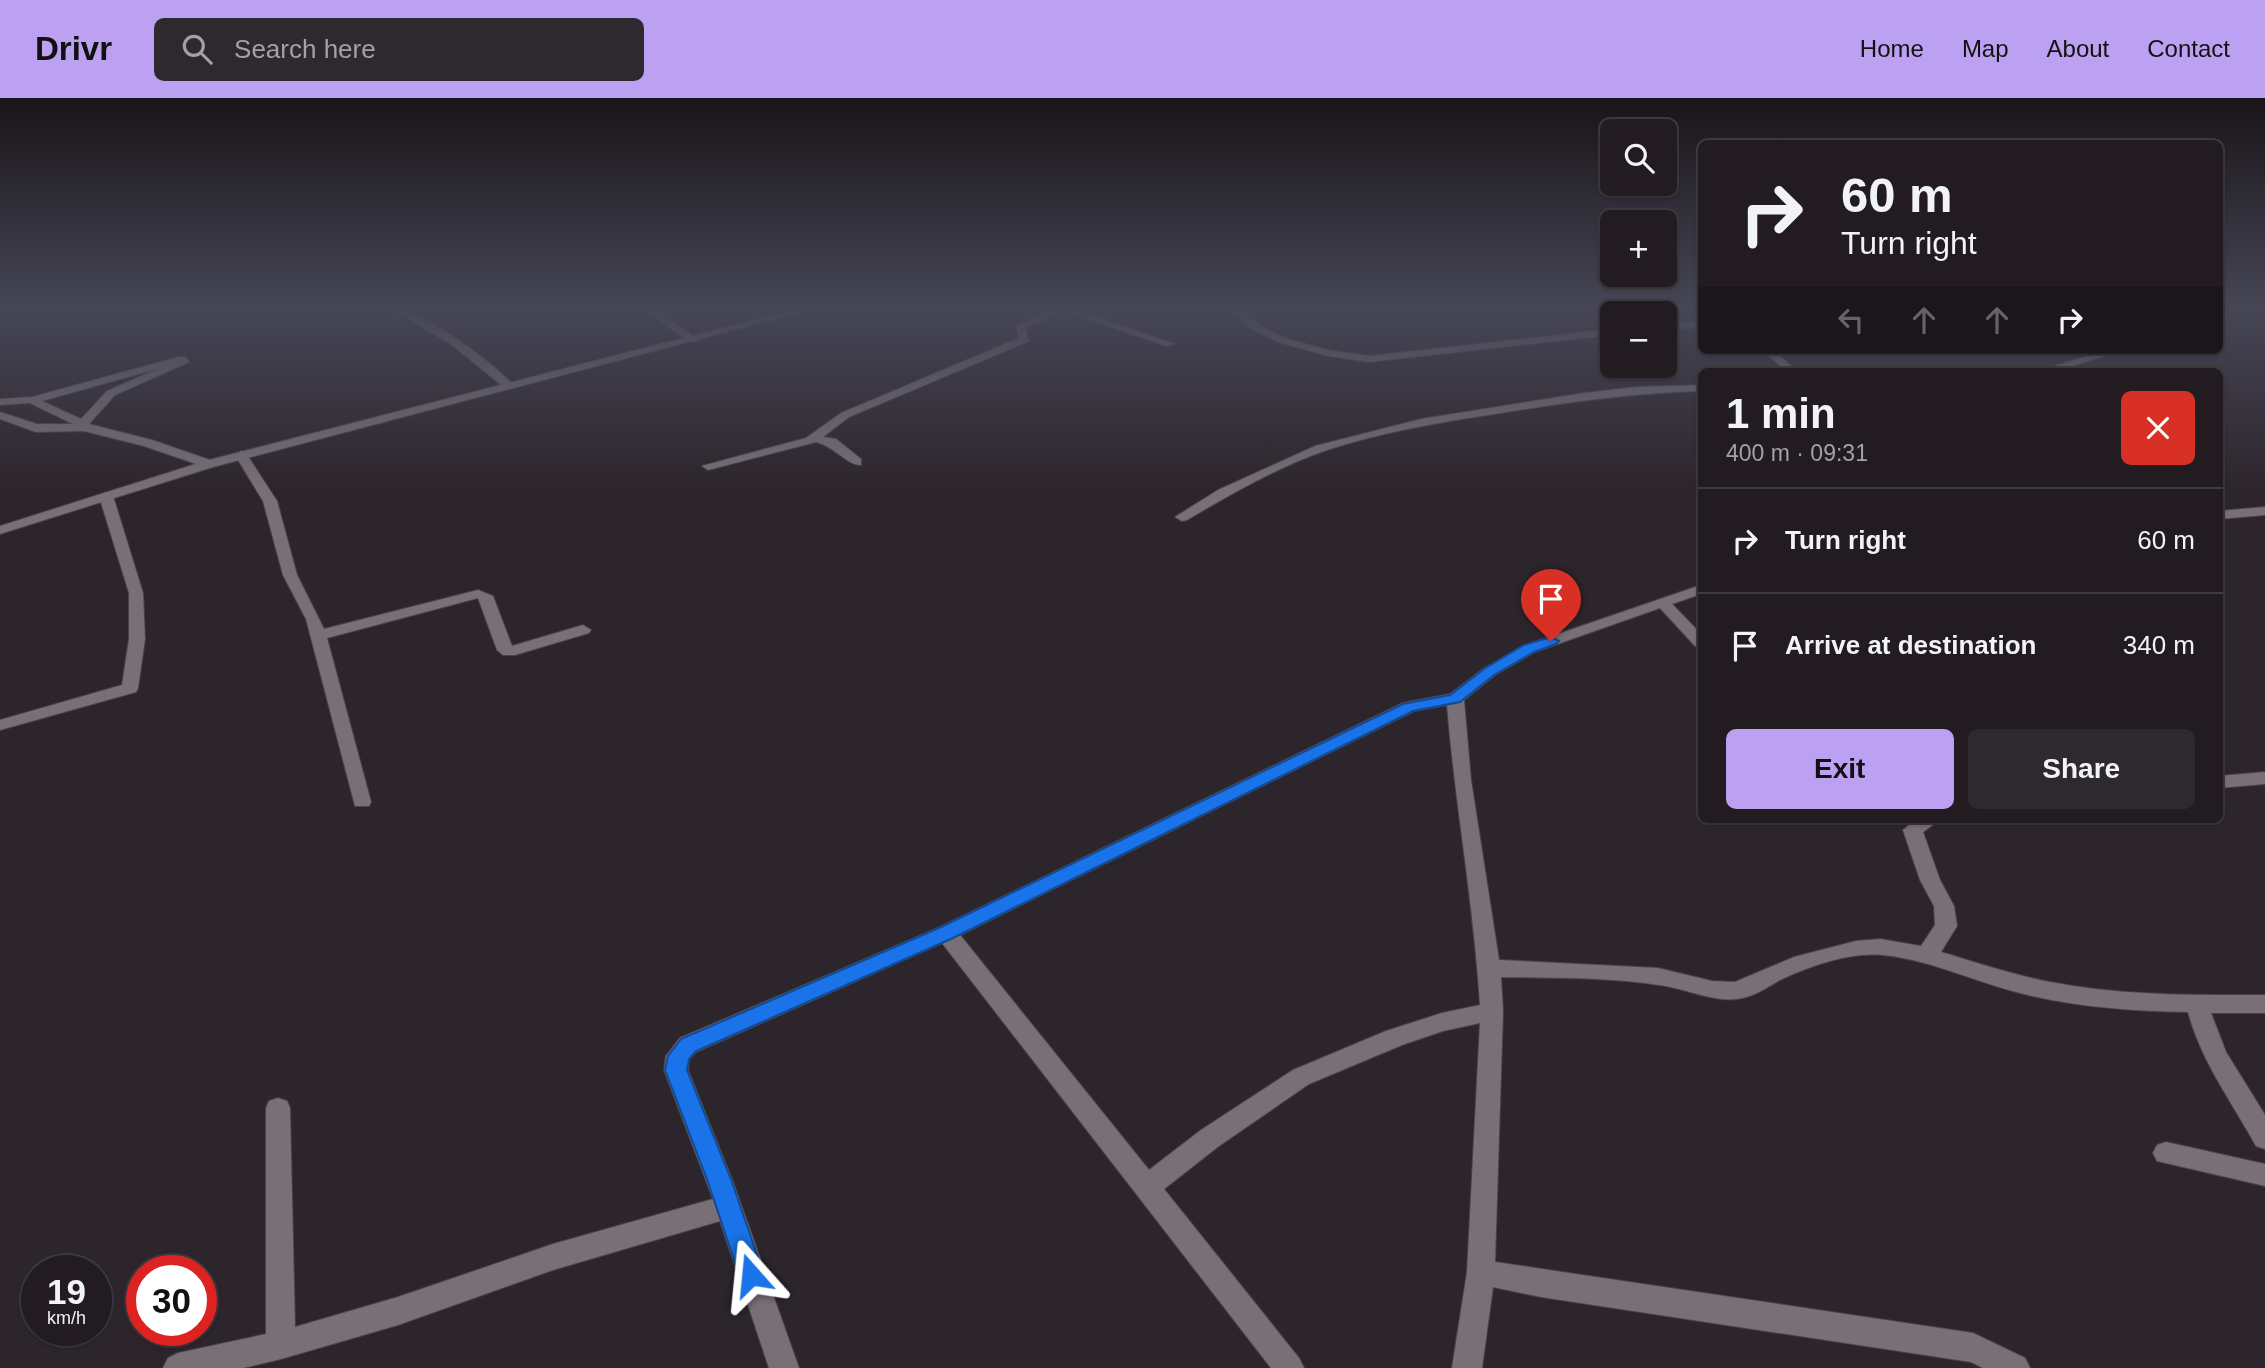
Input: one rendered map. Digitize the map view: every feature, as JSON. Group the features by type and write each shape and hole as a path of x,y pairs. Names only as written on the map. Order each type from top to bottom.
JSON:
{"street":[{"path":"0,402 32,400 135,370"},
{"path":"0,415 36,428 83,425 111,393 165,370"},
{"path":"490,370 509,386"},
{"path":"1,529 241,455 572,370"},
{"path":"708,466 812,438 845,415 946,370"},
{"path":"1182,517 1223,493 1319,449 1418,423 1584,396 1636,390 1698,388"},
{"path":"32,400 83,425 209,464"},
{"path":"812,438 832,442 857,462"},
{"path":"241,455 270,501 290,575 314,619 362,802"},
{"path":"0,725 130,688 137,639 136,593 106,496"},
{"path":"2223,515 2265,511"},
{"path":"785,1368 676,1070 678,1056 688,1045 946,933 1409,707 1455,698 1489,672 1529,649 1698,590"},
{"path":"318,635 478,594 486,596 505,650 509,652 583,630"},
{"path":"1663,603 1698,640"},
{"path":"1455,698 1462,780 1489,968 1492,1011 1481,1272 1467,1368"},
{"path":"2223,782 2265,778"},
{"path":"1924,823 1913,830 1930,880 1944,906 1946,926 1931,947 1930,958"},
{"path":"946,933 1289,1368"},
{"path":"1489,968 1601,971 1661,976 1716,991 1746,988 1777,972 1857,948 1899,949 2021,985 2070,995 2197,1004 2265,1004"},
{"path":"2197,1004 2202,1028 2217,1059 2265,1139"},
{"path":"1148,1186 1210,1138 1301,1077 1394,1038 1442,1022 1492,1011"},
{"path":"278,1108 281,1345"},
{"path":"2166,1153 2265,1175"},
{"path":"178,1368 281,1345 398,1311 553,1257 728,1207"},
{"path":"1481,1272 1541,1284 1973,1348 2015,1368"}],"route":[{"path":"751,1275 720,1182 676,1070 678,1056 688,1045 946,933 1409,707 1455,698 1489,672 1529,649 1551,641"}]}
